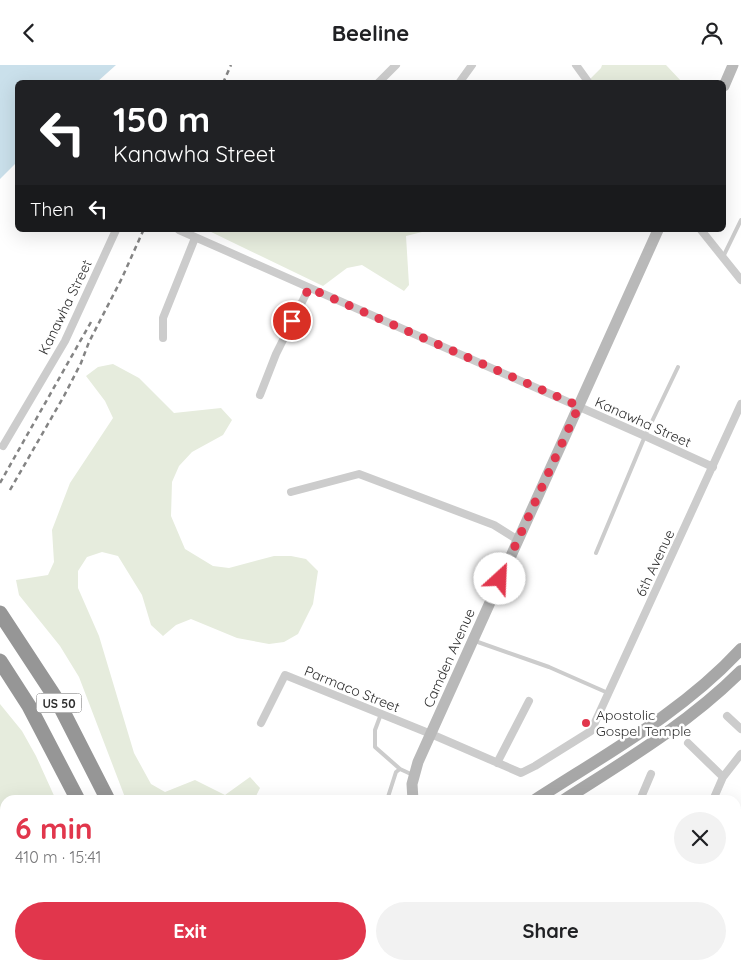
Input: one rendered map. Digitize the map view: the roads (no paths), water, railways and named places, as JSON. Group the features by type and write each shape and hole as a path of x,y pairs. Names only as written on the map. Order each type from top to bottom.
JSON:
{"highway":[{"name":"US 50","path":"0,613 57,700 105,795"},
{"name":"US 50","path":"0,661 29,705 75,795"}],"main road":[{"path":"543,795 666,714 708,680 741,649"},
{"path":"572,795 679,725 741,671"}],"street":[{"path":"381,80 396,65"},
{"path":"461,80 472,65"},
{"path":"576,65 587,80"},
{"path":"726,81 733,65"},
{"name":"Kanawha Street","path":"4,446 66,341 115,232"},
{"name":"Kanawha Street","path":"183,232 713,467"},
{"name":"Camden Avenue","path":"413,795 414,775 431,734 657,232"},
{"path":"703,232 741,280"},
{"path":"163,338 163,318 195,238"},
{"path":"260,395 276,354 309,288"},
{"name":"6th Avenue","path":"520,773 535,766 591,731 741,405"},
{"path":"291,492 359,474 494,525 518,540"},
{"name":"Parmaco Street","path":"261,723 286,675 431,734 520,773"},
{"path":"497,763 529,701"},
{"path":"727,716 741,729"},
{"path":"688,743 723,777"},
{"path":"715,795 723,777 741,753"},
{"path":"642,795 651,774"}],"lane":[{"path":"723,257 741,220"},
{"path":"596,553 678,367"},
{"path":"473,641 549,667 609,693"},
{"path":"381,714 375,730 375,747 400,769 414,775"},
{"path":"389,795 396,772 400,769"}],"water":[{"path":"0,65 116,65 99,80 15,80 15,164 0,179"}],"railway":[{"path":"224,80 231,65"},
{"path":"10,490 81,363 89,342 122,278 143,232"},
{"path":"0,483 91,322"}],"place":[{"name":"Apostolic Gospel Temple","path":"586,723"}]}
